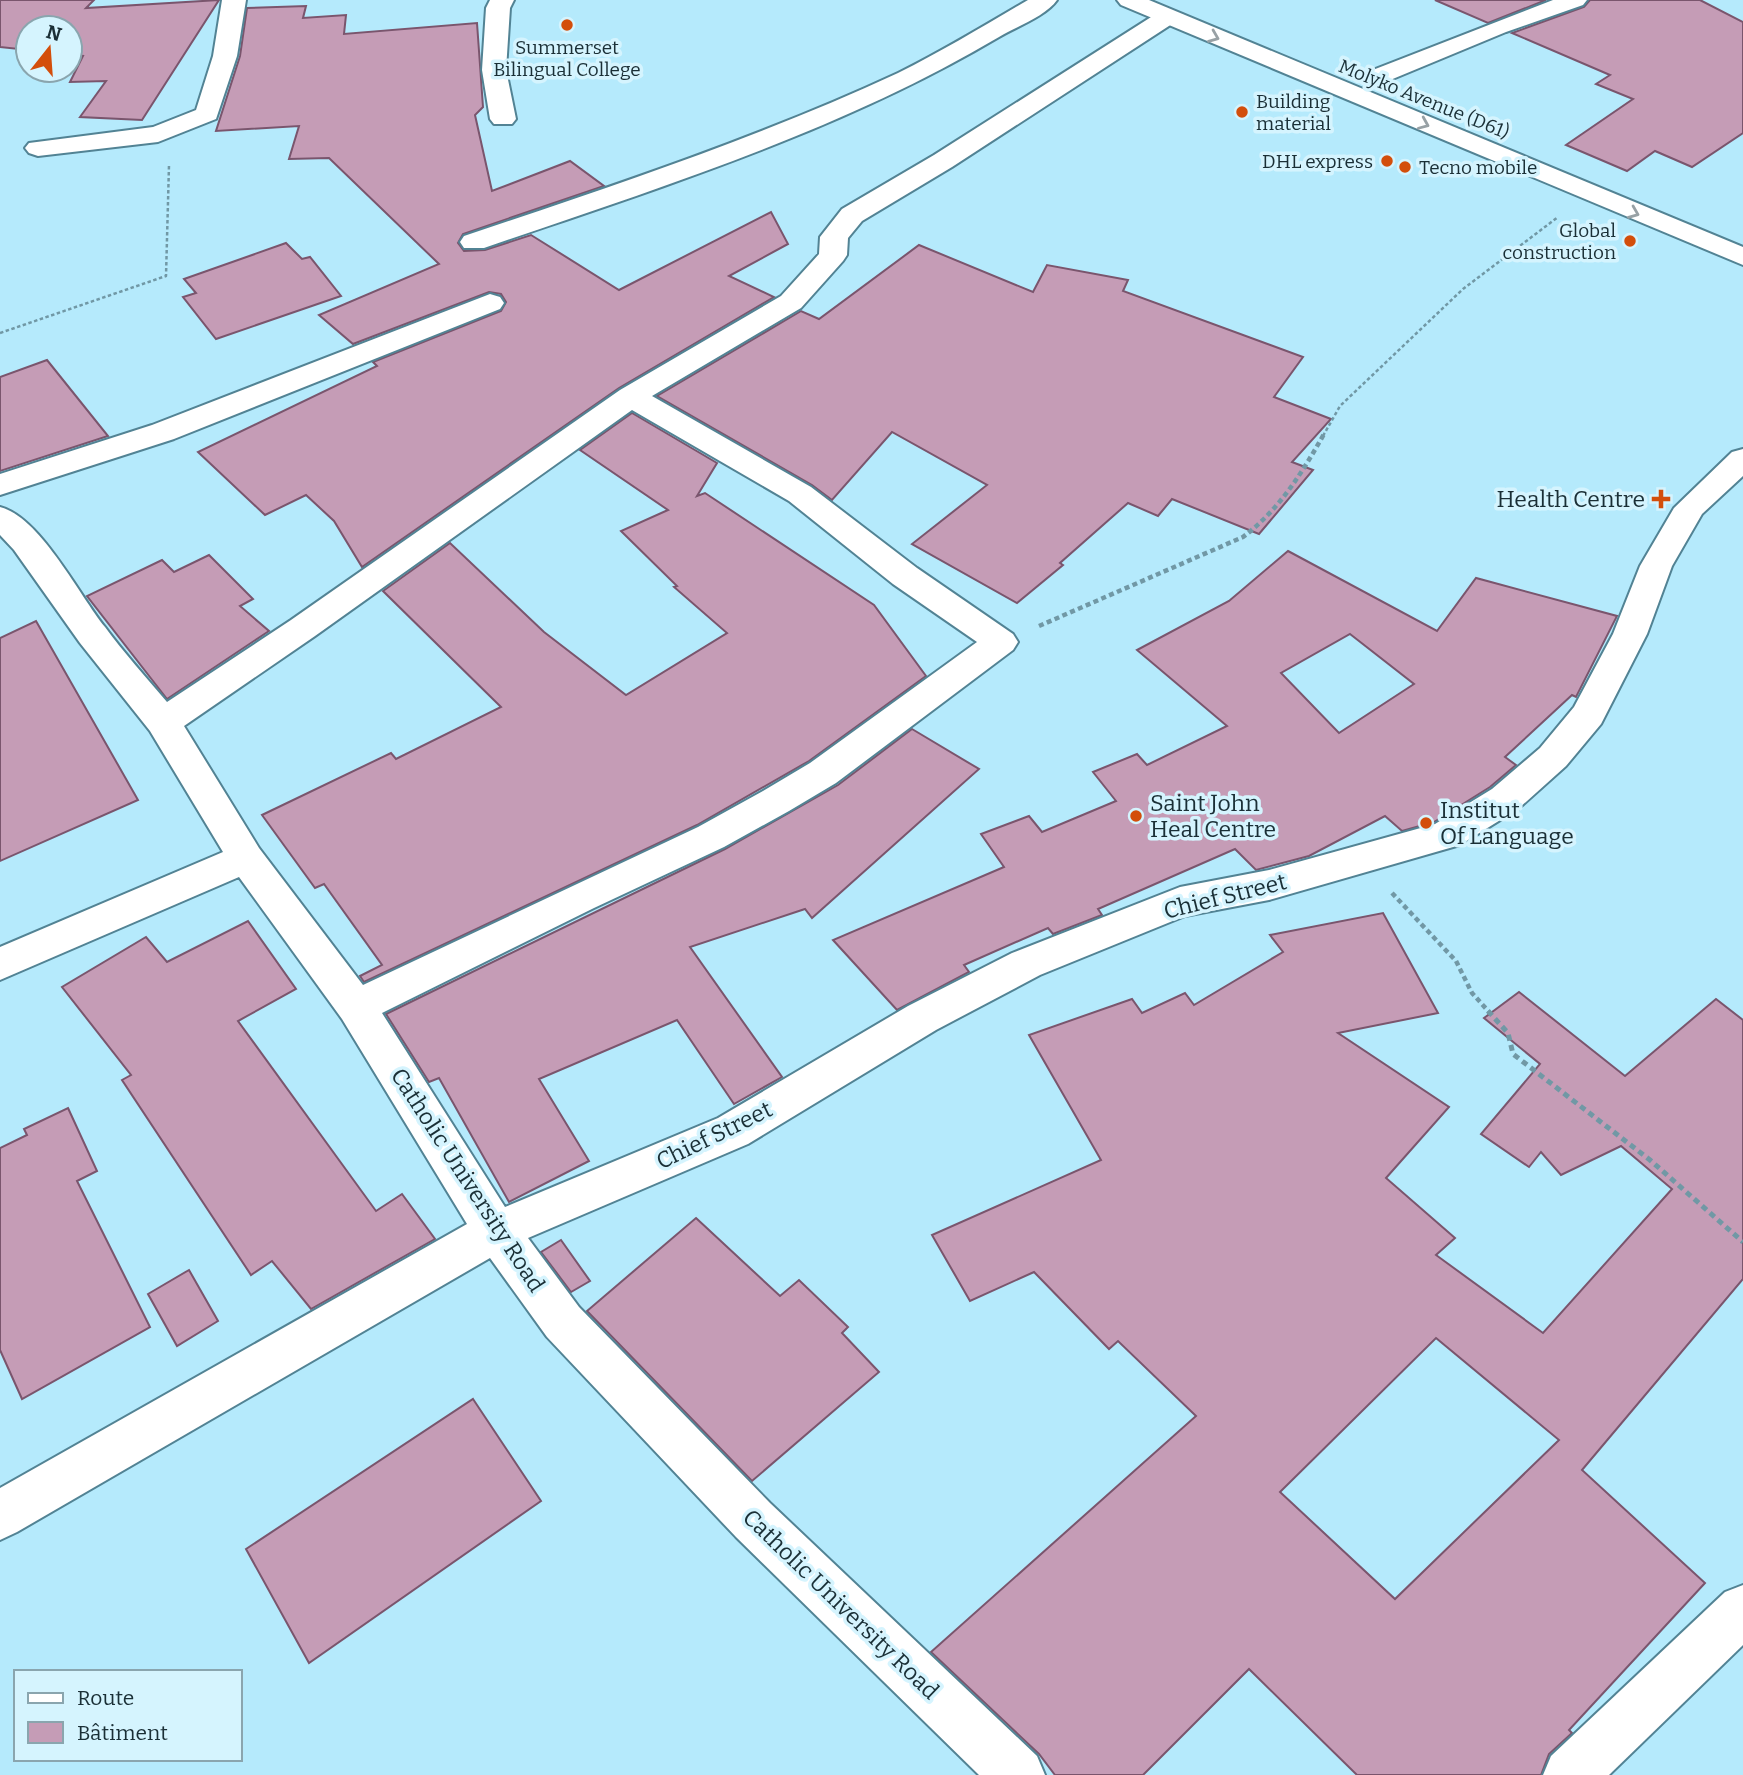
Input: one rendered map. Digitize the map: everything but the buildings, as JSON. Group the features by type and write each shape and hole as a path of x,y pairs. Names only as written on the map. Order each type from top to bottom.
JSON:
{"main road":[{"path":"38,148 158,134 207,114 225,55 234,0"},
{"path":"502,0 498,8 494,70 503,119"},
{"path":"474,242 680,172 843,106 908,77 1045,0"},
{"name":"Molyko Avenue (D61)","path":"1129,0 1176,9 1374,78 1743,231"},
{"path":"1374,78 1499,27 1575,0"},
{"path":"163,722 292,636 631,396 791,302 833,255 834,237 852,215 954,154 1176,9"},
{"name":"Molyko Avenue (D61)","path":"1176,9 1585,193 1743,257"},
{"path":"0,485 163,432 490,303"},
{"path":"356,1007 580,897 711,837 776,801 823,773 1002,642 905,576 800,494 631,396"},
{"name":"Chief Street","path":"0,1515 496,1231 733,1131 922,1018 1026,964 1181,902 1269,885 1447,835 1505,799 1553,757 1601,695 1630,634 1656,566 1690,508 1743,459"},
{"name":"Catholic University Road","path":"0,517 26,542 92,635 163,722 246,858 356,1007 496,1231 563,1322 753,1520 1018,1775"},
{"path":"0,964 246,858"},
{"path":"1570,1775 1743,1610"}],"path":[{"path":"0,333 86,306 166,276 171,171 158,134"},
{"path":"1002,642 1153,580 1243,537 1267,519 1306,467 1340,406 1490,265 1532,238 1585,193"},
{"path":"1358,862 1409,908 1456,961 1472,993 1508,1033 1513,1054 1641,1153 1743,1242"}],"place":[{"name":"Summerset Bilingual College","path":"567,25"},
{"name":"Building material","path":"1242,112"},
{"name":"DHL express","path":"1387,161"},
{"name":"Tecno mobile","path":"1405,167"},
{"name":"Global construction","path":"1630,241"},
{"name":"Health Centre","path":"1661,499"},
{"name":"Saint John Heal Centre","path":"1136,816"},
{"name":"Institut Of Language","path":"1426,823"}]}
